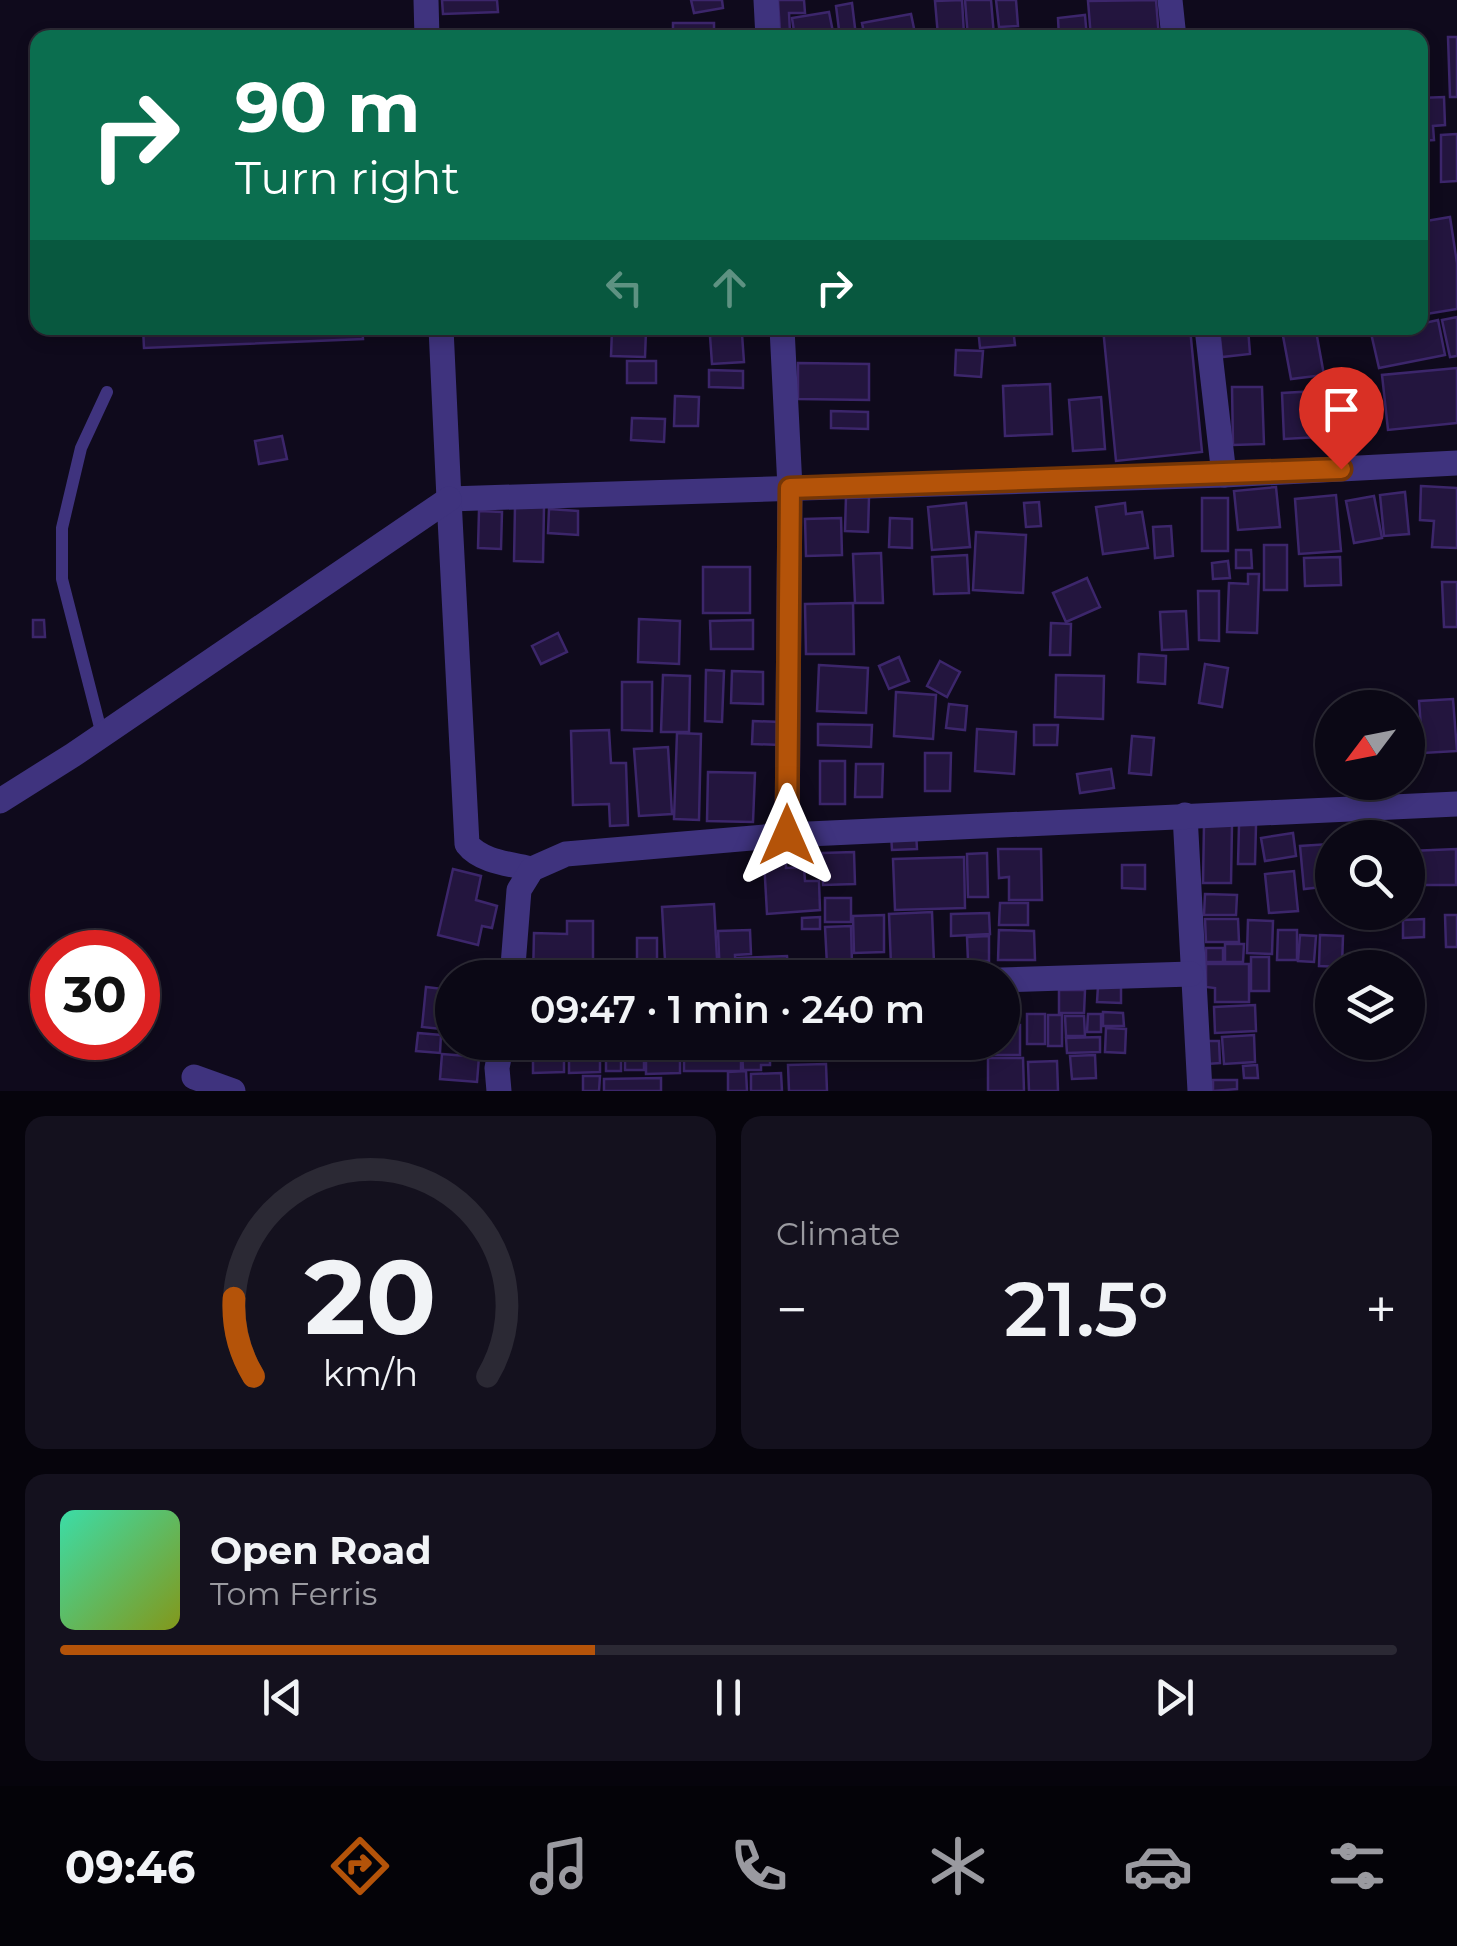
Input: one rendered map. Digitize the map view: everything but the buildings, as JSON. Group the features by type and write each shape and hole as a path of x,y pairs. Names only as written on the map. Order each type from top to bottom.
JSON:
{"street":[{"path":"426,0 428,30"},
{"path":"766,0 768,30"},
{"path":"1170,0 1173,30"},
{"path":"441,335 467,844 493,860 532,869"},
{"path":"782,335 790,488 787,835"},
{"path":"1208,335 1224,475"},
{"path":"0,801 449,498 1224,475 1457,462"},
{"path":"513,960 519,890 532,869 566,854 787,835 1457,804"},
{"path":"1184,815 1200,1091"},
{"path":"1020,979 1191,974"},
{"path":"498,1091 499,1060"},
{"path":"194,1078 233,1091"}],"lane":[{"path":"102,735 62,578 62,528 81,448 108,392"}],"route":[{"path":"787,835 790,488 1341,469"}]}
